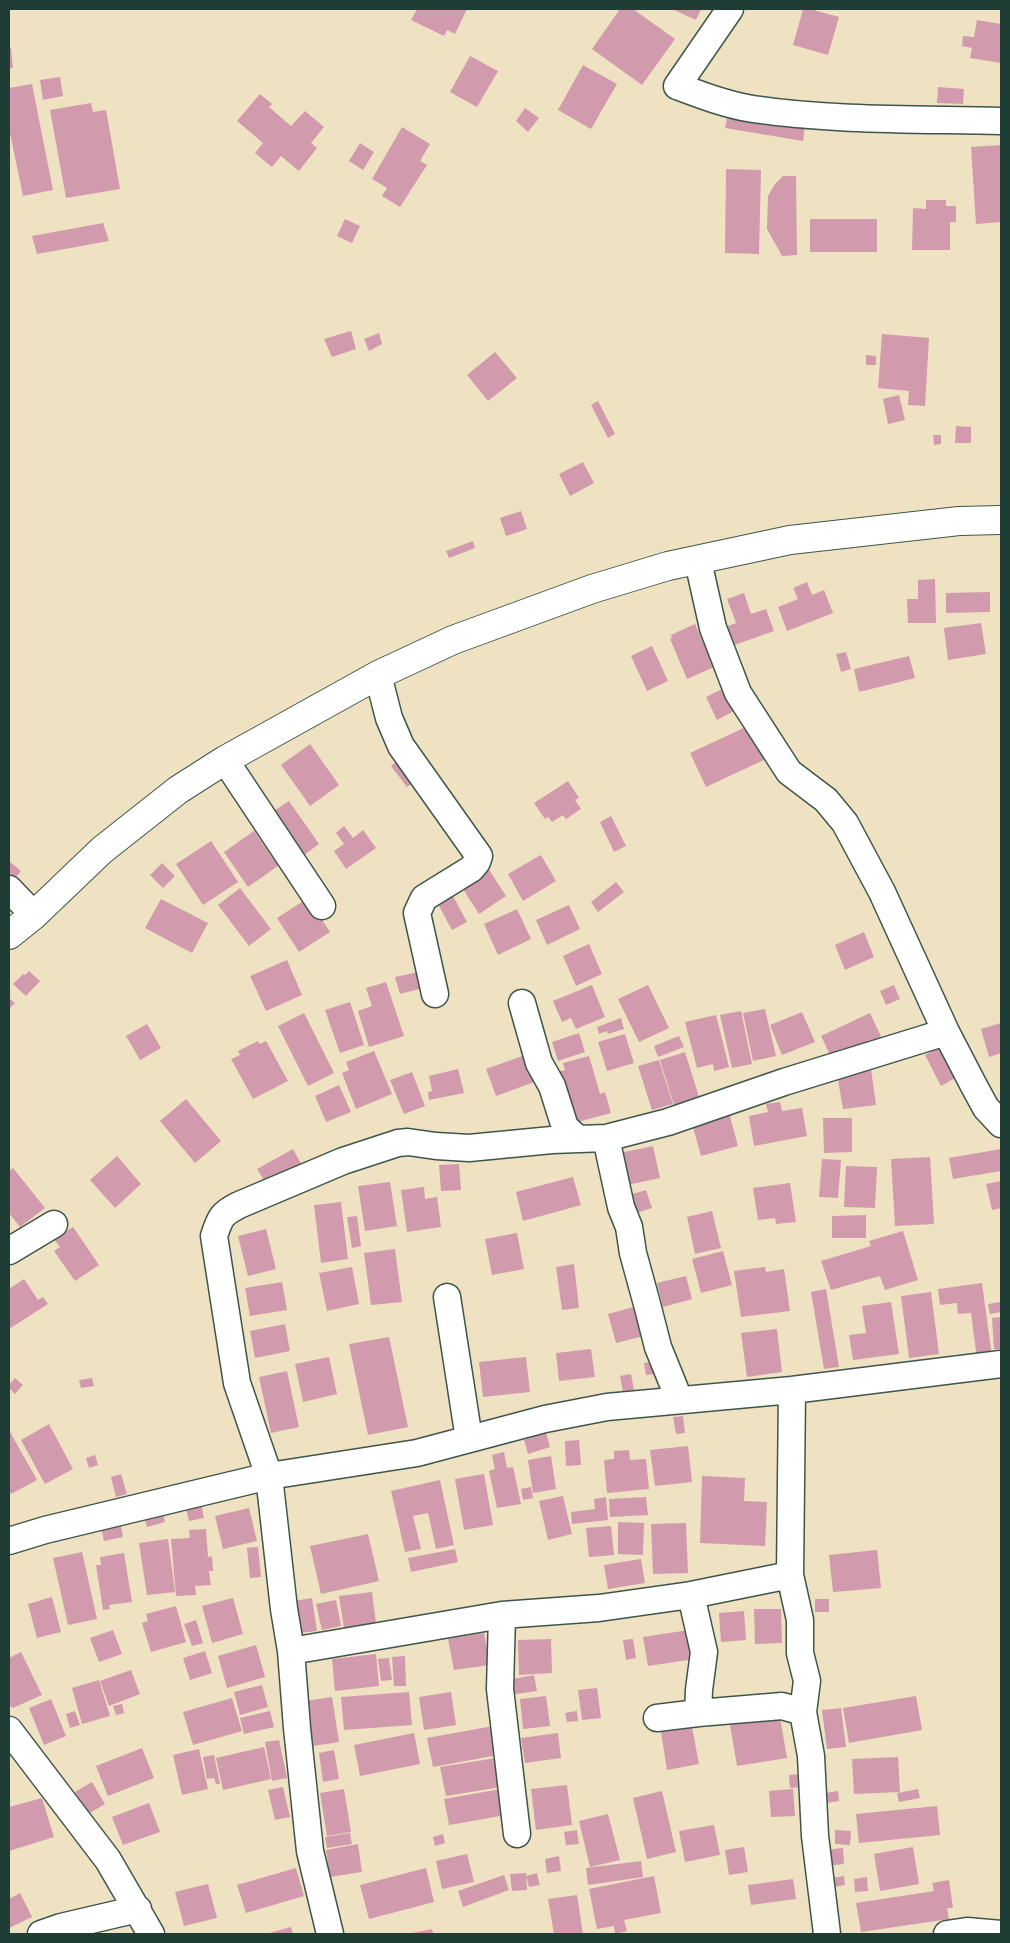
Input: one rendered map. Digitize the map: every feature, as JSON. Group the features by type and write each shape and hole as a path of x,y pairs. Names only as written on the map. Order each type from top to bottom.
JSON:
{"main road":[{"path":"9,935 34,915 102,850 178,790 225,760 378,675 453,640 592,589 668,566 790,540 959,521 1001,520"}],"street":[{"path":"730,9 676,86 707,97 752,108 827,117 1001,121"},
{"path":"698,561 713,628 738,693 789,772 826,800 845,824 882,892 946,1032 986,1108 1001,1124"},
{"path":"378,675 389,718 401,746 479,856 471,869 424,898 417,913 435,994"},
{"path":"225,760 322,906"},
{"path":"9,889 34,915"},
{"path":"522,1003 539,1063 552,1086 565,1128 578,1139"},
{"path":"330,1934 310,1851 291,1651 284,1609 269,1476 237,1383 214,1236 219,1220 225,1212 343,1161 398,1143 408,1142 469,1148 606,1138 668,1122 784,1082 946,1032"},
{"path":"606,1138 621,1207 629,1228 633,1253 658,1347 679,1399"},
{"path":"9,1251 54,1224"},
{"path":"446,1297 469,1439"},
{"path":"9,1541 45,1530 269,1476 417,1453 544,1419 607,1407 792,1390 1001,1364"},
{"path":"792,1390 790,1575 800,1620 800,1653 807,1681 803,1712 811,1756 815,1836 827,1934"},
{"path":"291,1651 502,1615 599,1608 691,1595 790,1575"},
{"path":"691,1595 704,1652 698,1713"},
{"path":"502,1615 500,1689 517,1834"},
{"path":"657,1718 782,1706 803,1712"},
{"path":"9,1730 108,1860 151,1934"},
{"path":"41,1934 61,1927 138,1909"},
{"path":"947,1934 967,1931 1001,1934"}],"building":[{"path":"417,9 467,9 455,34 447,30 444,36 411,20"},
{"path":"620,9 633,9 675,39 642,85 592,49"},
{"path":"672,9 701,9 696,20"},
{"path":"803,9 810,9 839,17 828,55 793,45"},
{"path":"977,20 1001,24 1001,63 970,58 972,48 962,46 963,36 974,37"},
{"path":"9,48 11,48 13,68 9,68"},
{"path":"470,56 498,71 477,107 450,92"},
{"path":"583,65 617,84 591,129 558,110"},
{"path":"60,77 63,96 43,100 40,80"},
{"path":"32,84 53,190 23,196 9,128 9,88"},
{"path":"938,87 964,89 963,104 937,103"},
{"path":"260,94 272,104 269,107 291,126 305,111 324,127 311,143 317,148 299,171 281,156 272,167 255,153 263,143 237,121"},
{"path":"91,103 93,112 106,110 120,189 66,198 50,110"},
{"path":"525,108 539,118 528,132 516,121"},
{"path":"728,112 805,125 803,141 725,128"},
{"path":"402,127 430,144 420,161 427,165 400,207 382,196 387,188 372,179"},
{"path":"360,143 374,152 363,170 349,161"},
{"path":"1001,145 1001,222 976,224 971,147"},
{"path":"726,169 761,170 759,254 725,253"},
{"path":"783,176 796,176 797,255 782,256 767,229 768,196 775,184"},
{"path":"926,200 946,200 946,206 956,206 956,222 950,222 950,250 912,250 913,208 926,209"},
{"path":"345,219 360,226 352,243 337,236"},
{"path":"810,219 877,219 877,252 810,252"},
{"path":"103,223 109,241 37,254 32,236"},
{"path":"351,331 356,349 332,357 324,339"},
{"path":"379,333 382,344 369,351 364,339"},
{"path":"882,334 929,338 925,406 908,405 909,391 878,388"},
{"path":"495,352 517,378 488,401 467,375"},
{"path":"866,355 876,356 876,365 866,365"},
{"path":"899,395 905,420 888,424 883,399"},
{"path":"598,401 615,434 608,438 591,405"},
{"path":"956,426 971,427 971,443 955,443"},
{"path":"933,435 941,435 941,444 934,445"},
{"path":"583,462 594,483 570,496 559,474"},
{"path":"521,511 527,529 506,536 500,518"},
{"path":"473,541 475,548 449,558 446,551"},
{"path":"935,579 936,623 908,623 907,599 918,599 918,580"},
{"path":"807,582 812,595 824,590 833,613 787,631 778,607 798,599 793,588"},
{"path":"990,592 990,612 946,613 946,593"},
{"path":"744,593 751,614 766,609 774,631 726,648 719,629 736,623 727,599"},
{"path":"981,623 986,654 948,660 944,628"},
{"path":"695,624 714,667 687,679 670,639 672,638 671,635"},
{"path":"652,646 668,681 647,691 631,656"},
{"path":"846,652 851,669 841,672 836,654"},
{"path":"909,656 915,678 859,692 854,669"},
{"path":"726,687 738,709 717,720 706,697"},
{"path":"750,725 766,759 706,787 690,753"},
{"path":"310,744 339,785 310,806 281,765"},
{"path":"399,760 415,781 407,787 391,766"},
{"path":"568,781 579,798 575,800 581,809 566,819 563,815 552,822 548,817 545,819 534,803"},
{"path":"289,801 319,844 304,855 274,811"},
{"path":"611,816 626,846 614,852 600,822"},
{"path":"344,826 353,838 363,830 376,848 346,869 334,851 344,844 336,833"},
{"path":"254,831 278,866 248,887 224,852"},
{"path":"211,841 238,882 203,905 176,864"},
{"path":"541,855 556,881 523,901 508,874"},
{"path":"9,861 21,871 11,883 9,881"},
{"path":"162,863 175,876 163,888 150,875"},
{"path":"486,865 506,896 479,914 459,883"},
{"path":"616,882 624,892 598,912 591,902"},
{"path":"240,888 271,929 249,946 218,905"},
{"path":"453,896 467,922 452,930 438,904"},
{"path":"308,898 330,932 299,952 277,918"},
{"path":"161,899 208,923 192,953 145,928"},
{"path":"569,905 580,929 547,945 536,920"},
{"path":"517,909 531,939 498,955 484,924"},
{"path":"864,932 874,957 845,970 835,945"},
{"path":"589,944 602,974 576,986 563,956"},
{"path":"287,960 302,995 266,1011 250,976"},
{"path":"29,971 40,981 26,996 13,984"},
{"path":"419,972 423,988 400,994 395,977"},
{"path":"386,982 404,1036 369,1047 358,1011 372,1006 366,988"},
{"path":"592,985 605,1017 576,1029 571,1018 562,1022 553,1001"},
{"path":"648,985 669,1028 639,1042 618,999"},
{"path":"894,985 900,999 886,1005 880,991"},
{"path":"9,998 15,1003 9,1009"},
{"path":"350,1002 364,1045 340,1053 325,1010"},
{"path":"765,1009 776,1056 753,1061 743,1013"},
{"path":"741,1011 752,1064 732,1068 720,1015"},
{"path":"802,1012 815,1042 782,1055 770,1025"},
{"path":"304,1013 334,1073 308,1086 278,1026"},
{"path":"870,1013 883,1041 834,1063 821,1036"},
{"path":"716,1015 729,1067 714,1071 713,1064 697,1068 685,1022"},
{"path":"621,1018 624,1029 608,1034 607,1031 599,1034 597,1027"},
{"path":"1001,1023 1001,1053 989,1057 981,1029"},
{"path":"147,1024 161,1048 140,1060 126,1036"},
{"path":"579,1033 585,1052 558,1061 552,1042"},
{"path":"625,1034 634,1063 607,1071 598,1042"},
{"path":"679,1036 684,1047 658,1057 654,1046"},
{"path":"258,1041 260,1044 266,1041 288,1081 253,1099 231,1059 240,1055 238,1051"},
{"path":"940,1047 957,1077 941,1086 925,1055"},
{"path":"374,1051 392,1094 356,1109 342,1073 349,1070 346,1062"},
{"path":"685,1052 699,1097 674,1105 660,1060"},
{"path":"528,1054 537,1081 496,1096 486,1069"},
{"path":"589,1056 600,1094 605,1092 611,1113 570,1124 552,1073 565,1070 563,1063"},
{"path":"659,1060 673,1104 652,1110 638,1066"},
{"path":"458,1069 464,1093 429,1100 428,1092 432,1091 429,1076"},
{"path":"871,1069 876,1105 843,1109 837,1074"},
{"path":"412,1072 425,1106 404,1114 390,1080"},
{"path":"339,1085 351,1112 326,1122 315,1096"},
{"path":"186,1099 221,1141 195,1163 160,1121"},
{"path":"780,1102 782,1111 802,1108 807,1136 754,1146 749,1116 768,1112 766,1104"},
{"path":"728,1109 738,1146 701,1156 691,1119"},
{"path":"823,1118 852,1118 852,1152 824,1153"},
{"path":"653,1146 660,1178 622,1186 615,1154"},
{"path":"293,1149 304,1169 269,1188 257,1169"},
{"path":"1001,1149 1001,1171 953,1179 949,1158"},
{"path":"117,1156 141,1184 115,1208 90,1180"},
{"path":"930,1157 934,1224 895,1226 891,1159"},
{"path":"822,1159 841,1160 838,1198 819,1197"},
{"path":"459,1164 461,1190 441,1191 439,1165"},
{"path":"846,1166 877,1167 875,1208 844,1207"},
{"path":"13,1168 45,1208 20,1227 9,1213 9,1171"},
{"path":"573,1177 581,1205 523,1221 516,1192"},
{"path":"1001,1181 1001,1208 992,1210 986,1184"},
{"path":"390,1182 397,1226 365,1231 358,1186"},
{"path":"790,1183 796,1222 776,1224 775,1218 758,1220 753,1188"},
{"path":"424,1187 425,1199 437,1197 441,1227 407,1232 401,1190"},
{"path":"646,1190 652,1208 630,1215 625,1196"},
{"path":"341,1202 348,1259 321,1263 314,1205"},
{"path":"712,1211 721,1248 695,1254 687,1217"},
{"path":"866,1215 866,1238 832,1238 832,1216"},
{"path":"357,1216 361,1246 352,1248 347,1217"},
{"path":"73,1227 99,1265 75,1281 54,1251 60,1247 54,1239"},
{"path":"266,1229 276,1269 248,1276 238,1236"},
{"path":"903,1231 918,1280 885,1290 880,1276 831,1290 821,1261 871,1246 869,1241"},
{"path":"517,1233 524,1269 492,1275 485,1239"},
{"path":"395,1249 402,1302 371,1305 364,1253"},
{"path":"723,1251 732,1285 701,1293 692,1259"},
{"path":"574,1264 579,1308 562,1310 556,1267"},
{"path":"352,1267 359,1304 327,1311 319,1273"},
{"path":"765,1267 766,1272 784,1269 790,1311 741,1317 734,1271"},
{"path":"686,1276 692,1299 663,1307 657,1283"},
{"path":"24,1279 38,1300 43,1297 48,1304 9,1329 9,1289"},
{"path":"282,1282 287,1310 250,1316 245,1288"},
{"path":"982,1283 992,1357 977,1359 971,1313 958,1314 957,1303 940,1305 938,1289"},
{"path":"826,1289 839,1367 824,1369 811,1292"},
{"path":"931,1292 939,1354 909,1358 901,1296"},
{"path":"891,1302 899,1354 853,1360 849,1335 866,1333 862,1306"},
{"path":"1001,1302 1001,1312 990,1314 988,1304"},
{"path":"637,1306 644,1336 616,1343 608,1314"},
{"path":"1001,1317 1001,1349 994,1349 992,1318"},
{"path":"285,1324 290,1351 255,1358 250,1331"},
{"path":"777,1329 782,1372 747,1377 741,1333"},
{"path":"389,1337 408,1427 368,1435 349,1344"},
{"path":"591,1349 595,1377 559,1381 556,1353"},
{"path":"329,1357 337,1394 303,1402 295,1364"},
{"path":"526,1357 530,1392 483,1397 479,1362"},
{"path":"653,1362 654,1374 646,1375 644,1363"},
{"path":"287,1371 299,1427 271,1433 259,1377"},
{"path":"631,1374 634,1390 623,1392 620,1376"},
{"path":"15,1378 23,1385 15,1394 9,1388 9,1385"},
{"path":"92,1378 94,1386 81,1388 79,1380"},
{"path":"683,1416 685,1433 676,1434 673,1417"},
{"path":"49,1424 73,1469 45,1484 21,1440"},
{"path":"9,1430 37,1480 11,1494 9,1490"},
{"path":"546,1433 550,1447 528,1454 524,1440"},
{"path":"579,1440 581,1465 566,1466 565,1441"},
{"path":"688,1446 692,1482 655,1486 650,1450"},
{"path":"629,1450 630,1460 646,1459 649,1489 607,1493 604,1460 614,1459 614,1451"},
{"path":"504,1452 507,1468 513,1467 521,1504 497,1508 489,1471 495,1469 492,1455"},
{"path":"95,1455 98,1465 89,1468 86,1458"},
{"path":"551,1456 556,1489 533,1493 528,1460"},
{"path":"121,1474 127,1494 116,1497 111,1477"},
{"path":"484,1474 493,1525 464,1530 455,1479"},
{"path":"702,1476 745,1478 744,1501 767,1502 765,1546 700,1543"},
{"path":"440,1480 454,1545 436,1549 428,1513 413,1516 421,1549 405,1552 391,1491"},
{"path":"531,1487 533,1498 523,1500 521,1489"},
{"path":"563,1496 572,1534 548,1540 539,1501"},
{"path":"606,1497 608,1520 572,1524 571,1512 595,1509 594,1499"},
{"path":"646,1497 648,1515 610,1517 609,1499"},
{"path":"201,1502 204,1518 189,1521 185,1505"},
{"path":"162,1508 165,1522 147,1527 143,1514"},
{"path":"249,1508 257,1541 223,1549 215,1516"},
{"path":"120,1520 123,1537 104,1541 100,1524"},
{"path":"618,1522 644,1523 643,1555 618,1554"},
{"path":"686,1523 688,1573 653,1574 651,1524"},
{"path":"611,1526 614,1555 589,1557 586,1528"},
{"path":"206,1529 208,1557 212,1556 213,1571 209,1571 211,1585 195,1586 196,1595 176,1596 171,1539 190,1538 189,1530"},
{"path":"368,1534 379,1581 321,1594 310,1546"},
{"path":"168,1539 175,1592 147,1595 139,1543"},
{"path":"258,1547 261,1577 250,1578 247,1548"},
{"path":"455,1549 458,1562 411,1572 408,1558"},
{"path":"877,1550 881,1588 833,1592 829,1555"},
{"path":"82,1552 97,1619 68,1625 53,1558"},
{"path":"124,1553 132,1602 109,1605 110,1609 103,1610 96,1565 101,1565 100,1557"},
{"path":"641,1559 645,1583 608,1589 604,1565"},
{"path":"372,1592 376,1624 344,1628 339,1596"},
{"path":"52,1597 61,1632 37,1638 28,1604"},
{"path":"233,1598 243,1634 212,1643 202,1606"},
{"path":"312,1598 317,1631 299,1633 294,1601"},
{"path":"815,1599 829,1599 829,1612 815,1612"},
{"path":"336,1600 341,1626 322,1630 316,1604"},
{"path":"176,1606 186,1642 151,1652 142,1623 148,1621 146,1614"},
{"path":"754,1609 781,1609 782,1643 755,1644"},
{"path":"744,1611 746,1640 721,1642 719,1613"},
{"path":"196,1620 203,1643 192,1646 184,1624"},
{"path":"113,1630 122,1654 99,1662 90,1638"},
{"path":"689,1630 694,1659 648,1666 643,1637"},
{"path":"484,1633 490,1665 454,1670 448,1639"},
{"path":"551,1639 552,1673 519,1675 518,1640"},
{"path":"633,1639 636,1658 626,1660 623,1640"},
{"path":"256,1645 265,1677 227,1688 218,1656"},
{"path":"205,1651 212,1673 190,1680 183,1658"},
{"path":"21,1652 42,1695 13,1708 9,1705 9,1658"},
{"path":"376,1654 379,1686 335,1691 332,1659"},
{"path":"405,1656 406,1686 394,1686 392,1657"},
{"path":"389,1658 392,1680 381,1681 378,1659"},
{"path":"131,1670 140,1694 109,1706 100,1681"},
{"path":"534,1675 537,1691 510,1695 507,1680"},
{"path":"99,1680 110,1716 82,1724 72,1688"},
{"path":"262,1685 268,1707 240,1715 234,1692"},
{"path":"597,1688 601,1718 582,1720 578,1690"},
{"path":"409,1692 412,1725 344,1730 341,1697"},
{"path":"451,1692 456,1725 424,1730 419,1697"},
{"path":"546,1696 550,1726 523,1729 520,1699"},
{"path":"916,1696 922,1730 849,1743 843,1708"},
{"path":"332,1697 339,1742 313,1746 306,1701"},
{"path":"232,1698 242,1731 193,1745 183,1712"},
{"path":"51,1699 66,1736 44,1745 29,1708"},
{"path":"122,1704 124,1713 116,1715 113,1706"},
{"path":"841,1708 846,1747 827,1749 822,1710"},
{"path":"75,1711 80,1725 70,1728 66,1714"},
{"path":"270,1711 274,1727 244,1734 240,1718"},
{"path":"577,1711 578,1721 567,1722 565,1713"},
{"path":"780,1717 787,1758 737,1766 730,1725"},
{"path":"493,1726 498,1755 433,1767 427,1738"},
{"path":"692,1727 699,1764 667,1770 661,1732"},
{"path":"414,1733 420,1764 360,1776 354,1745"},
{"path":"558,1733 561,1758 525,1763 521,1738"},
{"path":"279,1740 287,1778 272,1781 265,1742"},
{"path":"264,1747 271,1779 223,1790 216,1758"},
{"path":"142,1748 154,1778 108,1796 96,1766"},
{"path":"199,1749 208,1789 182,1795 173,1755"},
{"path":"334,1750 339,1779 323,1782 319,1753"},
{"path":"214,1755 220,1784 216,1784 214,1778 207,1779 203,1757"},
{"path":"898,1757 900,1792 854,1794 852,1759"},
{"path":"496,1758 501,1787 446,1796 440,1767"},
{"path":"801,1774 803,1787 790,1788 789,1775"},
{"path":"92,1782 105,1804 88,1814 75,1792"},
{"path":"567,1785 572,1825 536,1830 531,1789"},
{"path":"283,1787 290,1817 275,1820 268,1790"},
{"path":"344,1789 351,1832 327,1836 320,1793"},
{"path":"501,1789 506,1815 449,1825 444,1799"},
{"path":"793,1789 795,1816 771,1817 769,1791"},
{"path":"918,1789 920,1798 899,1802 897,1793"},
{"path":"662,1791 676,1852 647,1859 633,1798"},
{"path":"838,1791 839,1801 826,1803 825,1793"},
{"path":"42,1798 54,1837 9,1851 9,1807"},
{"path":"149,1803 160,1832 123,1845 112,1817"},
{"path":"937,1806 940,1835 859,1843 856,1814"},
{"path":"608,1814 620,1860 590,1867 579,1821"},
{"path":"714,1825 720,1855 685,1862 679,1831"},
{"path":"577,1830 579,1844 566,1845 564,1832"},
{"path":"835,1830 851,1831 850,1845 835,1844"},
{"path":"350,1833 352,1844 327,1848 325,1837"},
{"path":"443,1834 445,1843 435,1846 433,1837"},
{"path":"358,1844 362,1872 330,1877 326,1850"},
{"path":"744,1847 748,1872 729,1875 725,1850"},
{"path":"913,1847 919,1884 880,1891 874,1854"},
{"path":"843,1848 844,1864 825,1866 824,1850"},
{"path":"467,1854 474,1882 442,1889 436,1861"},
{"path":"559,1856 561,1871 547,1873 545,1859"},
{"path":"641,1861 643,1877 588,1885 586,1868"},
{"path":"296,1868 304,1896 246,1913 237,1885"},
{"path":"426,1868 434,1902 369,1919 360,1885"},
{"path":"526,1873 527,1890 512,1891 510,1874"},
{"path":"537,1873 540,1885 529,1887 526,1876"},
{"path":"504,1875 509,1890 463,1907 458,1891"},
{"path":"654,1876 661,1913 624,1920 627,1931 615,1934 614,1926 597,1929 589,1889"},
{"path":"844,1876 845,1885 828,1888 826,1879"},
{"path":"867,1877 868,1891 855,1892 854,1879"},
{"path":"793,1879 796,1899 751,1905 748,1885"},
{"path":"949,1880 953,1908 947,1908 949,1919 861,1932 856,1903 934,1891 932,1883"},
{"path":"208,1884 217,1918 184,1926 175,1892"},
{"path":"20,1893 32,1917 9,1928 9,1899"},
{"path":"577,1895 583,1934 554,1934 548,1899"},
{"path":"291,1927 293,1934 266,1934"},
{"path":"432,1929 433,1934 412,1934 412,1933"}]}
